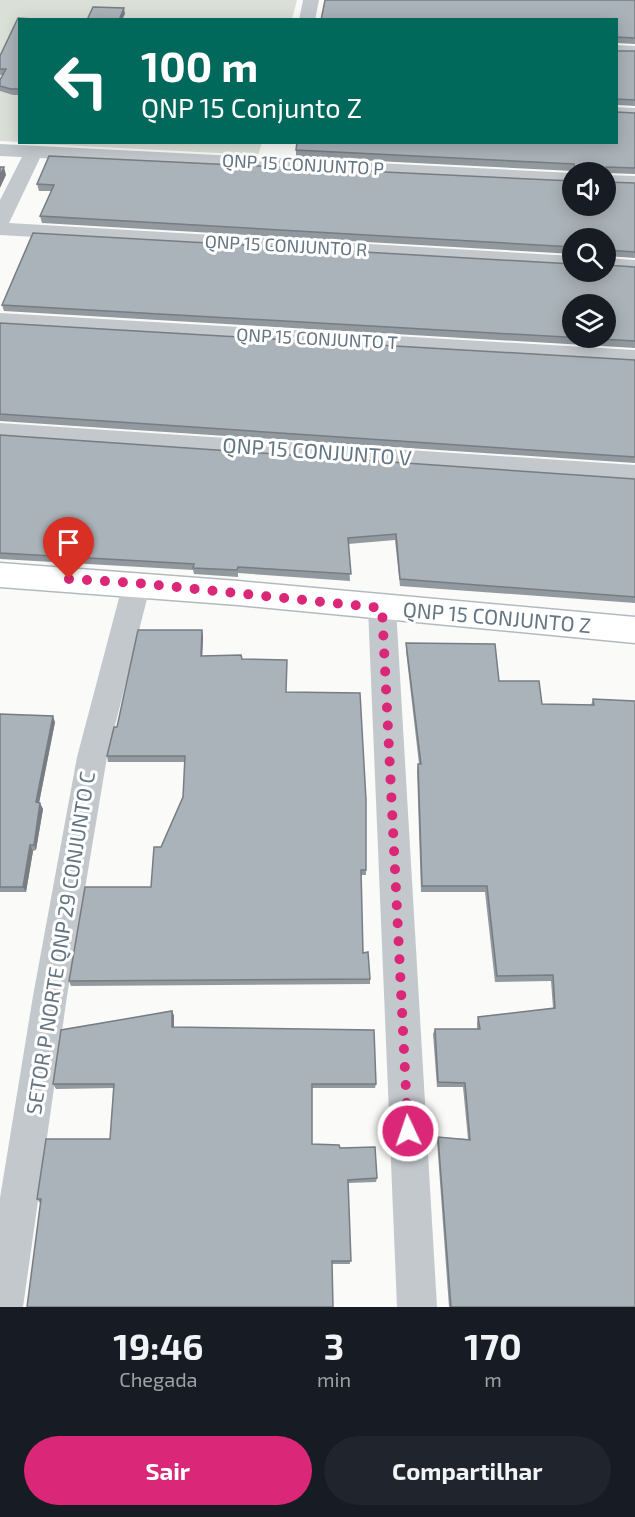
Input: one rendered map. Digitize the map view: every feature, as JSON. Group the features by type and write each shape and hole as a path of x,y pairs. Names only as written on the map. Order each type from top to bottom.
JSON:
{"street":[{"path":"307,18 311,0"},
{"path":"618,50 635,51"},
{"path":"618,112 635,113"},
{"path":"273,164 278,144"},
{"name":"QNP 15 CONJUNTO P","path":"0,150 562,178"},
{"path":"0,221 33,153"},
{"path":"616,181 635,182"},
{"name":"QNP 15 CONJUNTO R","path":"0,229 562,261"},
{"path":"616,265 635,266"},
{"name":"QNP 15 CONJUNTO T","path":"0,320 635,357"},
{"name":"QNP 15 CONJUNTO V","path":"0,431 635,474"},
{"name":"QNP 15 CONJUNTO Z","path":"0,575 137,583 382,608 635,630"},
{"name":"SETOR P NORTE QNP 29 CONJUNTO C","path":"3,1307 50,996 92,757 137,583"},
{"path":"382,608 417,1307"}],"shaded area":[{"path":"0,0 297,0 292,18 18,18 18,142 0,141"},
{"path":"44,144 262,144 258,155"}],"building":[{"path":"325,0 635,0 635,38 618,37 618,18 321,18"},
{"path":"93,7 124,8 120,18 88,18"},
{"path":"18,18 18,89 0,86 0,80 6,69 0,69 0,56"},
{"path":"618,51 635,51 635,100 618,99"},
{"path":"618,112 635,113 635,168 616,167 616,162 562,163 296,150 297,144 618,144"},
{"path":"49,156 562,180 562,216 616,216 616,182 635,183 635,252 616,251 616,228 562,228 562,246 40,216 54,185 37,184"},
{"path":"33,233 562,263 562,282 616,282 616,266 635,267 635,341 616,340 616,294 562,294 562,336 2,305"},
{"path":"0,323 635,360 635,457 0,414"},
{"path":"0,435 635,479 635,597 400,579 396,534 348,538 351,574 238,567 237,570 193,568 194,564 0,553"},
{"path":"138,630 202,630 201,656 241,655 242,659 287,660 286,692 360,693 366,800 366,870 361,870 363,953 368,952 370,979 69,981 85,887 151,887 154,847 161,847 183,797 185,756 107,756 114,727 117,727"},
{"path":"406,643 495,644 499,681 539,681 542,704 594,705 593,699 635,701 635,1307 451,1307 438,1137 470,1140 465,1083 438,1082 435,1029 480,1029 478,1017 555,1008 553,975 497,976 487,886 422,886 418,764 421,764"},
{"path":"0,714 53,716 36,802 40,803 34,845 30,845 23,887 0,887"},
{"path":"172,1011 172,1027 374,1030 376,1084 312,1084 312,1144 339,1145 340,1148 375,1147 377,1178 348,1180 351,1261 332,1261 333,1307 27,1307 41,1199 37,1199 46,1139 110,1139 114,1084 53,1084 61,1030"}],"route":[{"path":"69,579 137,583 382,608 408,1131"}]}
